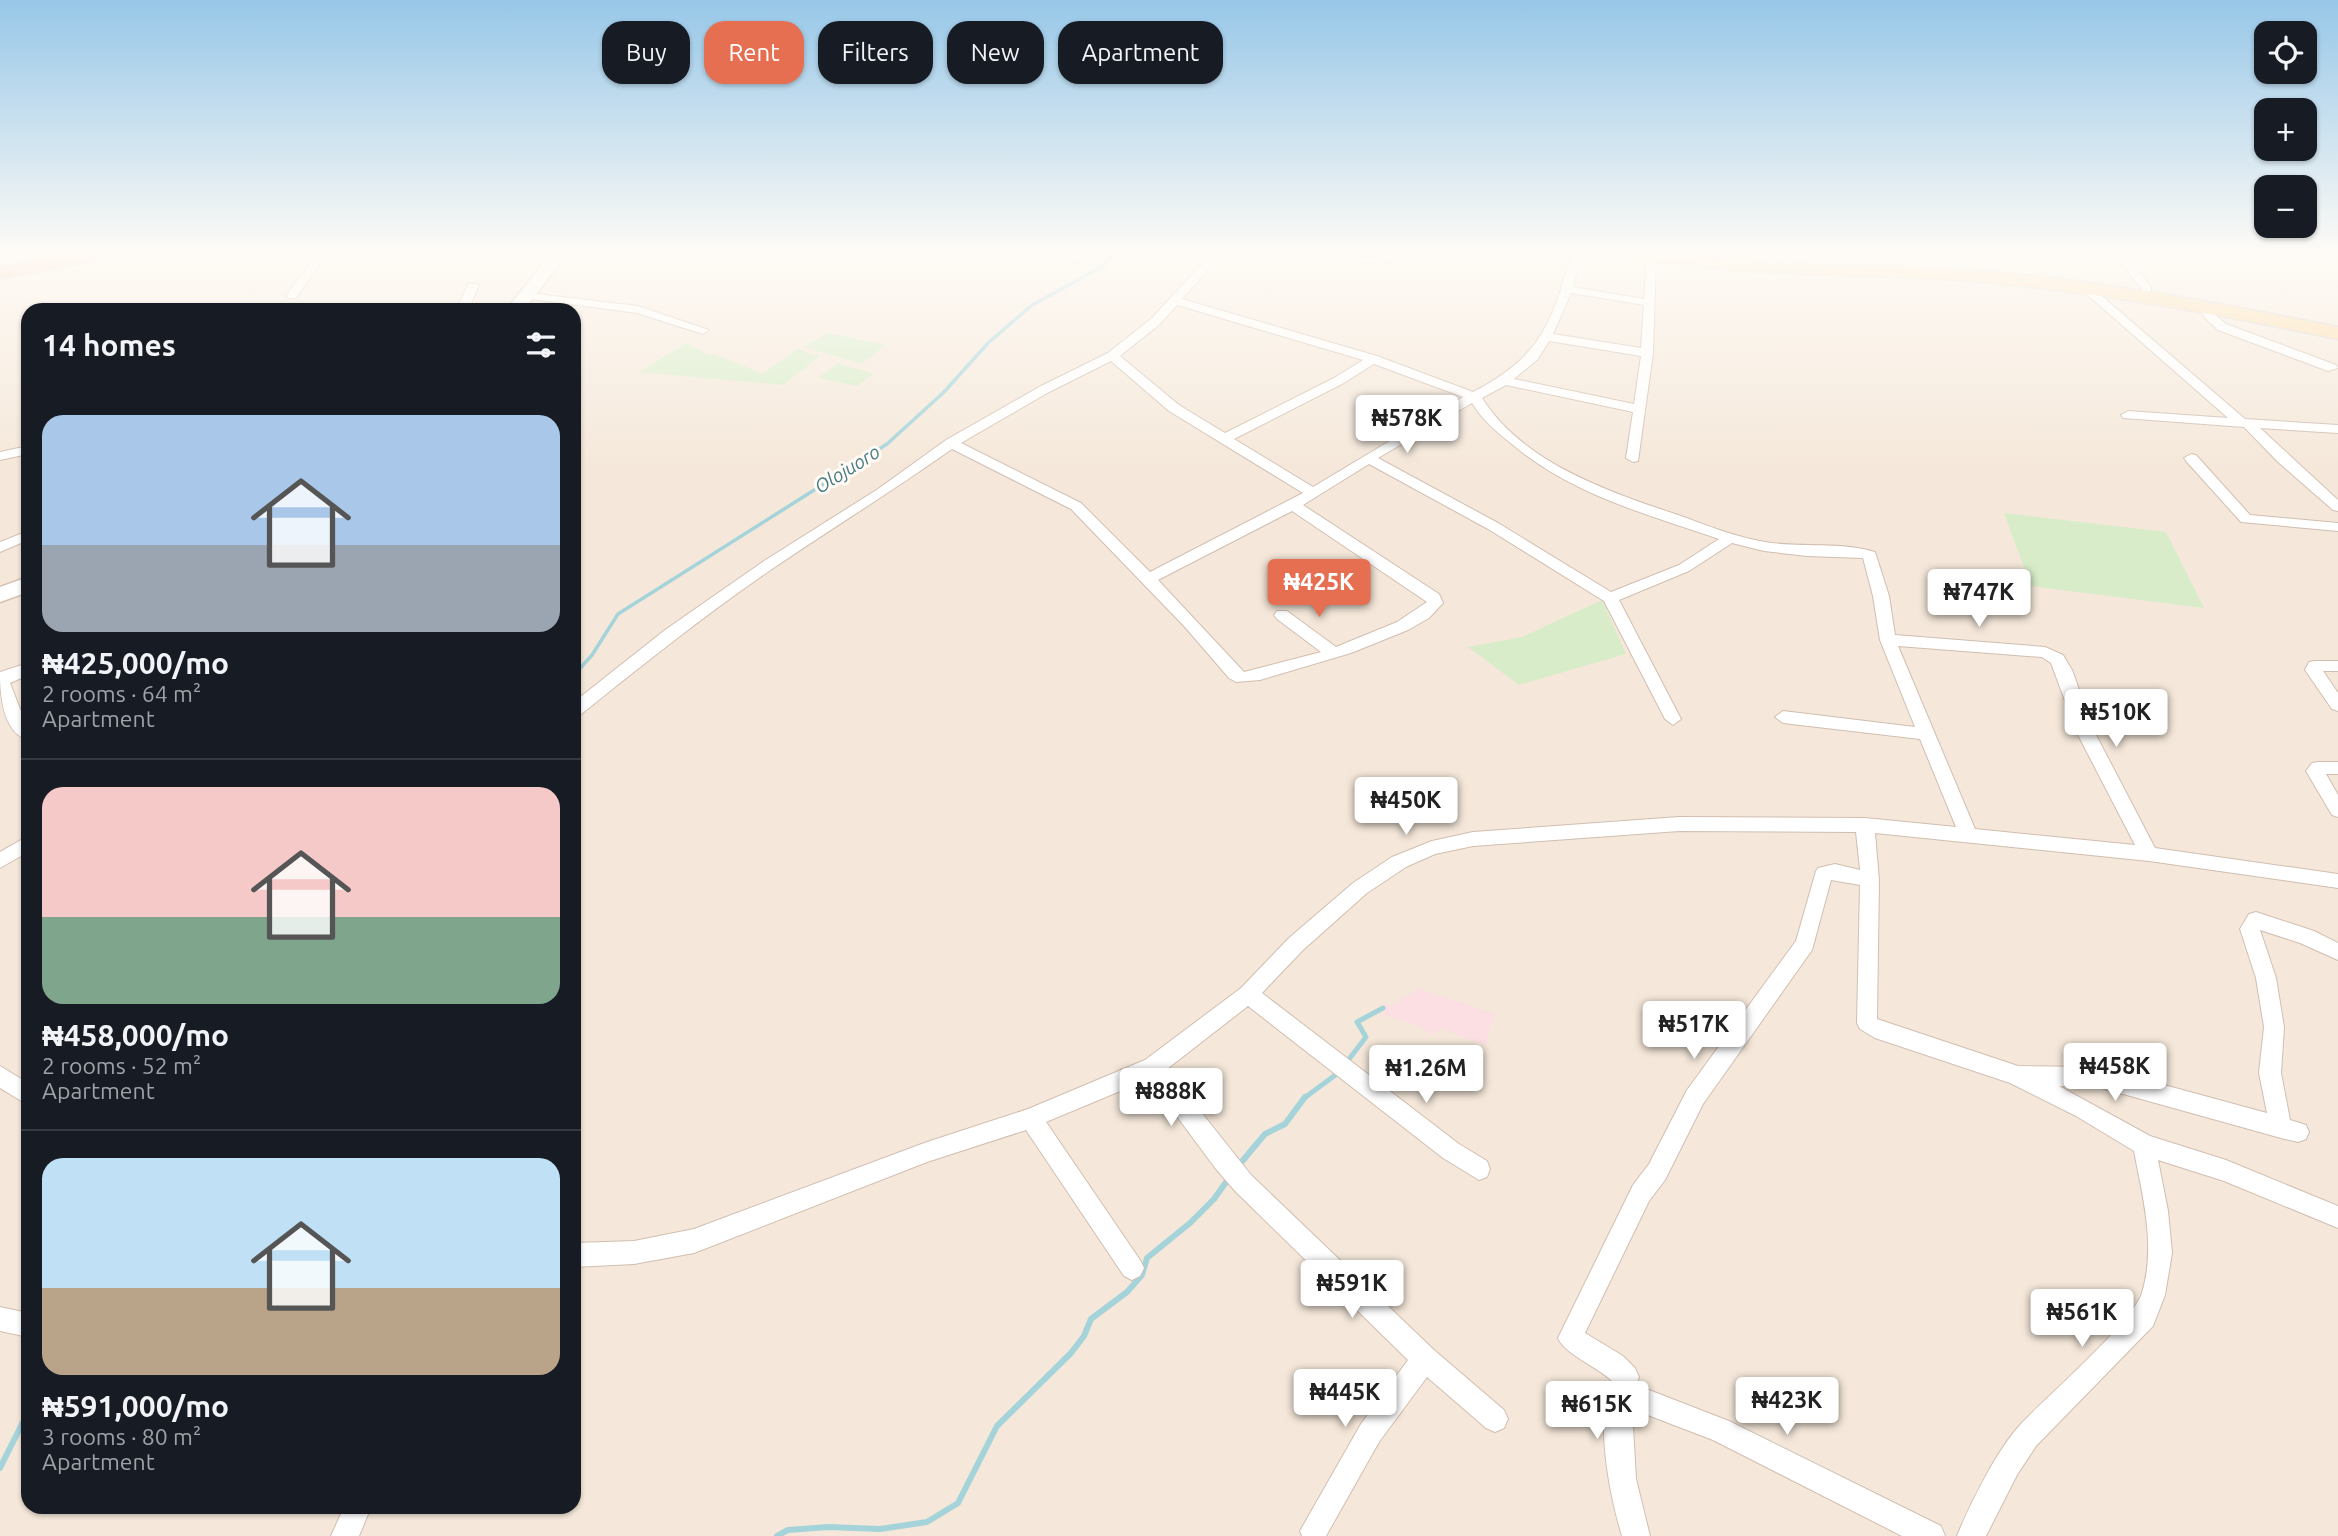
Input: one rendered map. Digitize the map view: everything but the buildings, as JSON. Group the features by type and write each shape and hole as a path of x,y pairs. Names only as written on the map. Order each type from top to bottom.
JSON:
{"main road":[{"path":"2295,324 2338,332"}],"street":[{"path":"682,324 703,330"},
{"path":"581,705 671,634 769,565 883,492 951,443 1045,389 1112,356 1153,324"},
{"path":"1250,324 1373,359 1476,398 1488,418 1545,465 1596,492 1730,538 1784,549 1860,552 1870,555 1881,596 1888,640 1968,835"},
{"path":"1148,579 1293,505 1441,414 1504,382 1534,356 1552,324"},
{"path":"1633,458 1649,324"},
{"path":"2128,324 2244,421 2338,507"},
{"path":"2218,324 2332,368"},
{"path":"1546,337 1647,353"},
{"path":"1112,356 1159,398 1227,437 1314,493"},
{"path":"1227,437 1338,382 1373,359"},
{"path":"1504,382 1638,409"},
{"path":"2128,415 2338,429"},
{"path":"951,443 1065,498 1148,579 1235,674 1242,678 1333,653 1400,628 1429,612 1435,603 1434,597 1293,505"},
{"path":"0,456 21,452"},
{"path":"2191,458 2246,519 2338,527"},
{"path":"1369,459 1493,526 1610,598 1673,719"},
{"path":"0,547 21,538"},
{"path":"1610,598 1684,568 1730,538"},
{"path":"0,595 21,587"},
{"path":"1282,615 1333,653"},
{"path":"1888,640 2045,652 2057,659 2087,733 2149,854"},
{"path":"2338,666 2323,665 2313,670 2338,705"},
{"path":"21,672 0,679 14,716 21,725"},
{"path":"1783,717 1926,734"},
{"path":"2338,768 2318,768 2315,771 2338,810"},
{"path":"581,1255 630,1254 672,1247 927,1152 1031,1118 1153,1068 1248,994 1296,944 1360,888 1399,862 1432,848 1473,839 1652,826 1778,823 1865,825 2149,854 2338,881"},
{"path":"1865,825 1870,880 1867,1023 1890,1036 2016,1075 2144,1145 2226,1171 2338,1217"},
{"path":"0,861 21,848"},
{"path":"1636,1536 1628,1515 1621,1474 1620,1392 1626,1377 1618,1368 1570,1338 1641,1193 1657,1172 1695,1097 1805,944 1812,923 1820,878 1833,871 1870,880"},
{"path":"2016,1075 2098,1077 2290,1130 2270,1073 2274,1027 2268,990 2250,929 2256,920 2307,937 2338,952"},
{"path":"1248,994 1451,1151 1479,1169"},
{"path":"1153,1068 1243,1183 1425,1359 1495,1419"},
{"path":"0,1076 21,1090"},
{"path":"1031,1118 1132,1268"},
{"path":"1971,1536 2008,1466 2027,1437 2144,1317 2155,1295 2162,1250 2144,1145"},
{"path":"0,1319 21,1324"},
{"path":"1314,1531 1370,1433 1425,1359"},
{"path":"1620,1392 1720,1430 1931,1536"},
{"path":"345,1536 355,1514"}],"shaded area":[{"path":"0,324 21,324 21,1514 581,1514 581,324 2338,324 2338,1536 0,1536"},
{"path":"1417,988 1494,1013 1486,1045 1441,1029 1433,1035 1415,1024 1384,1016 1383,1008 1408,996"}],"green space":[{"path":"827,333 885,345 862,364 804,347"},
{"path":"686,343 709,355 714,354 763,374 797,349 820,356 783,385 640,372"},
{"path":"838,363 873,374 857,386 819,378"},
{"path":"2004,513 2166,532 2204,608 2031,586"},
{"path":"1602,600 1626,654 1519,685 1468,647 1522,637"}],"waterway":[{"name":"Olojuoro","path":"581,667 618,614 887,444 944,392 988,343 1010,324"},
{"path":"1346,1063 1366,1037 1357,1022 1383,1008"},
{"path":"1304,1098 1338,1073"},
{"path":"1239,1165 1265,1134 1285,1124 1304,1098"},
{"path":"777,1536 788,1530 828,1527 880,1529 927,1522 958,1503 997,1426 1071,1353 1084,1336 1091,1319 1127,1292 1142,1275 1147,1258 1190,1223 1214,1199 1229,1178"},
{"name":"Olojuoro","path":"0,1468 21,1426"}]}
